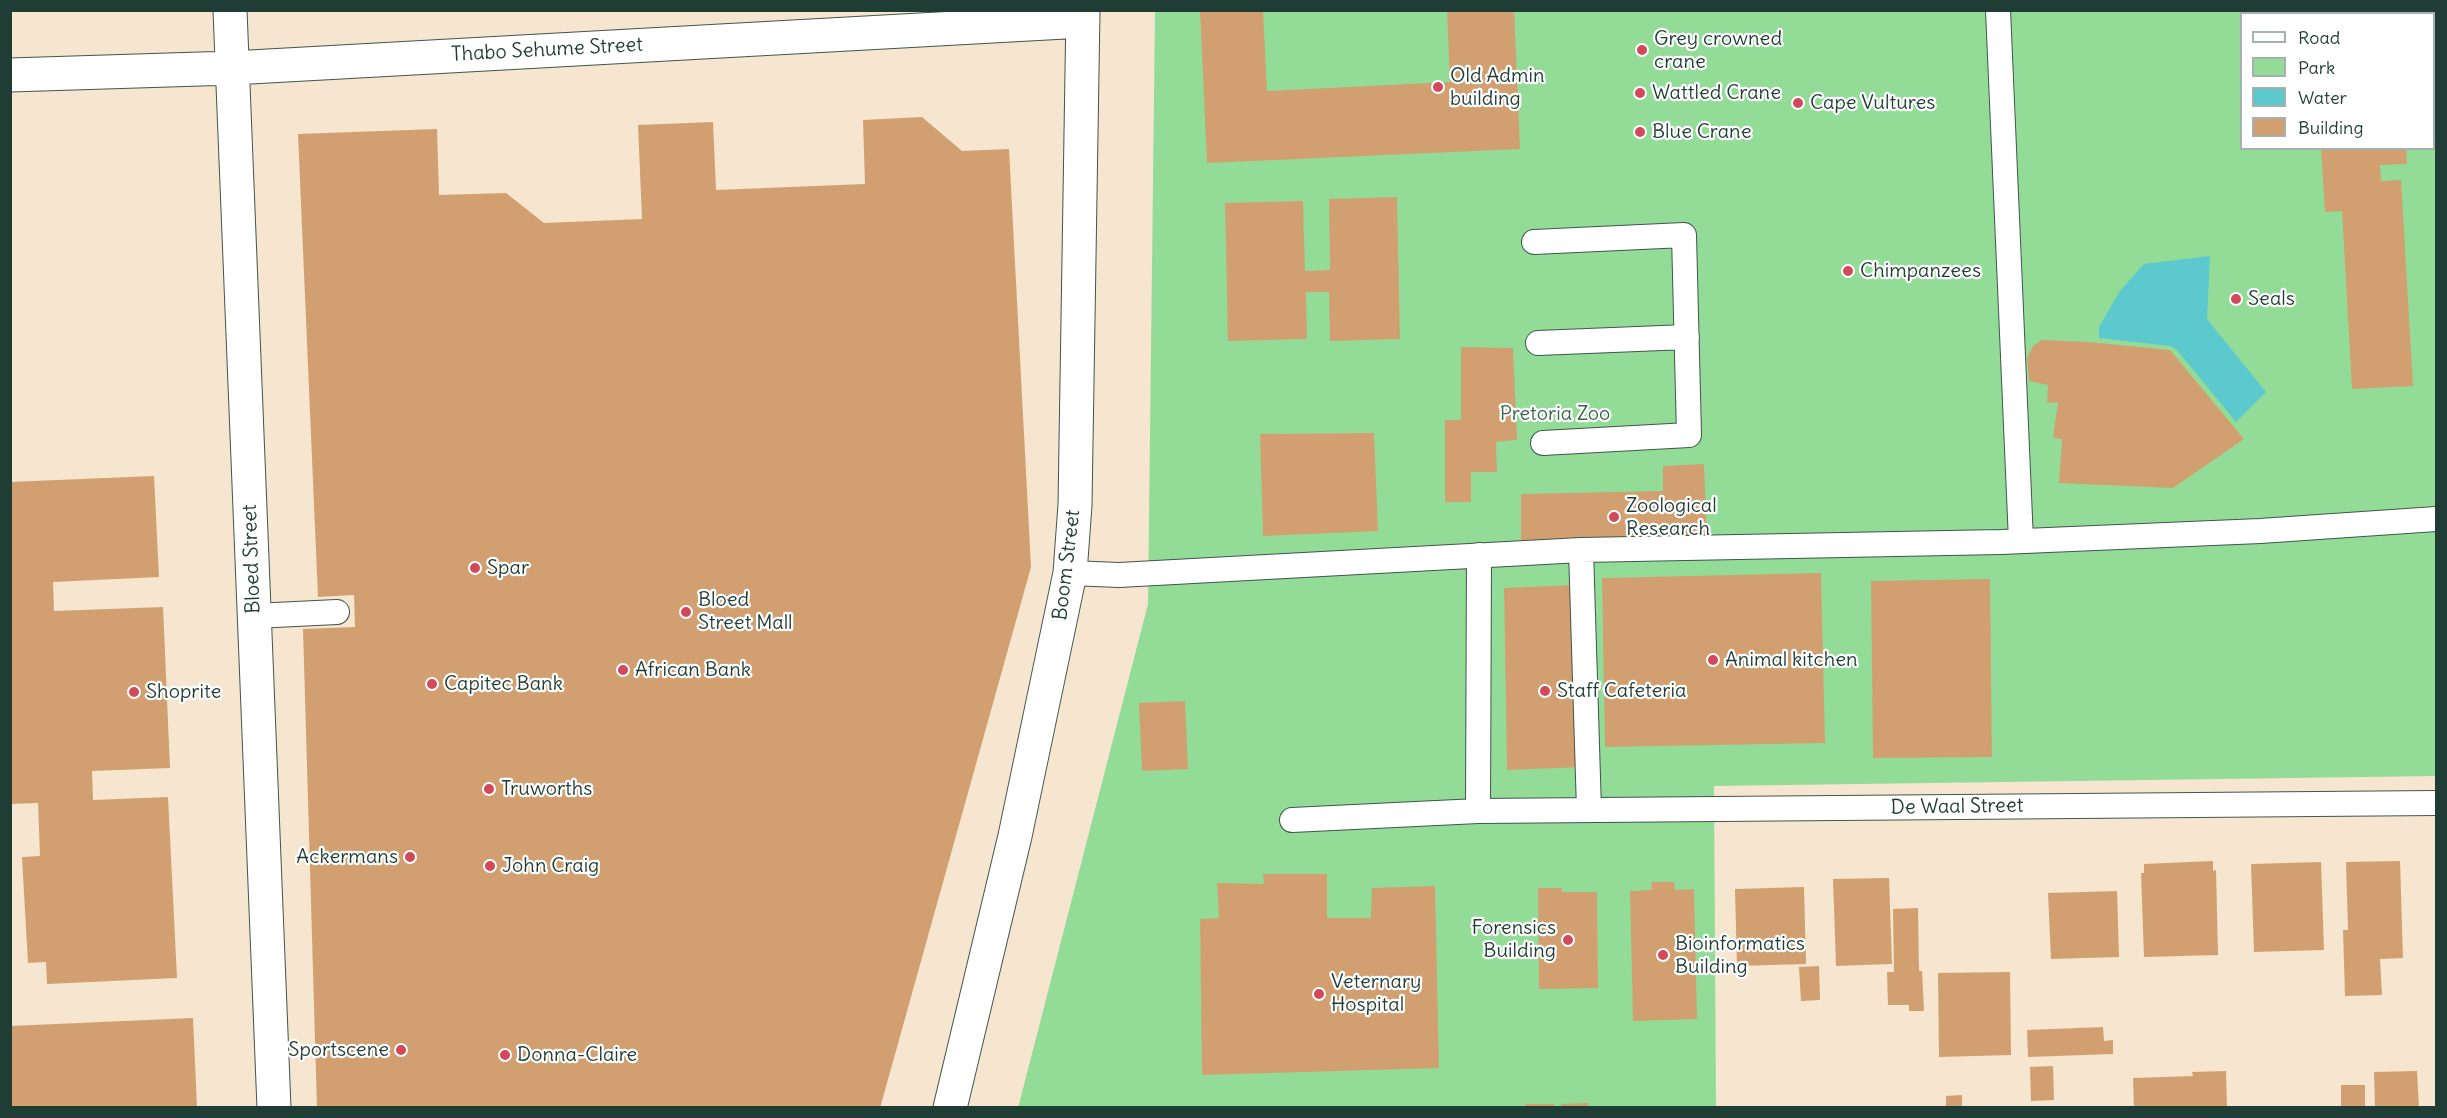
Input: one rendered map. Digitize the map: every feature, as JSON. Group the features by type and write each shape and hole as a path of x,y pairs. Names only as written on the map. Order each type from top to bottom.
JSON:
{"main road":[{"name":"Bloed Street","path":"230,10 274,1107"},
{"name":"Thabo Sehume Street","path":"10,75 232,68 1083,16"},
{"name":"Boom Street","path":"950,1107 1015,836 1070,573 1075,493 1083,16"}],"lane":[{"path":"1998,10 2021,541"},
{"path":"1534,242 1684,235 1689,435 1543,442"},
{"path":"1538,343 1687,337"},
{"path":"1070,573 1119,575 1581,550 2021,541 2260,531 2436,519"},
{"path":"1581,550 1589,810"},
{"path":"1478,811 1479,555"},
{"path":"254,616 338,612"},
{"name":"De Waal Street","path":"1292,820 1478,811 2436,802"}],"green space":[{"name":"Pretoria Zoo","path":"1155,11 2436,11 2436,776 1714,786 1716,1107 1018,1108 1148,604"}],"water":[{"path":"2210,256 2207,319 2266,392 2236,422 2177,350 2170,346 2099,338 2099,327 2120,291 2144,264"}],"building":[{"name":"Old Admin building","path":"1200,10 1263,10 1267,91 1450,82 1447,10 1514,10 1520,149 1207,163"},
{"name":"Bloed Street Mall","path":"922,117 962,151 1009,149 1031,567 880,1108 317,1108 303,629 355,627 354,595 318,597 298,134 437,129 439,195 506,193 544,223 642,219 638,125 713,122 716,190 865,184 863,120"},
{"path":"2321,150 2406,150 2407,164 2380,165 2381,181 2401,180 2413,386 2352,389 2342,211 2325,212"},
{"path":"1397,197 1400,339 1330,341 1329,292 1306,292 1307,339 1228,341 1225,203 1303,201 1305,271 1330,270 1329,199"},
{"path":"2042,340 2170,350 2244,439 2173,488 2059,483 2062,439 2053,438 2058,402 2047,403 2048,385 2029,381 2027,358 2033,346"},
{"path":"1461,347 1513,348 1517,440 1496,442 1497,472 1471,472 1471,502 1445,502 1445,420 1461,420"},
{"path":"1374,433 1378,531 1263,536 1260,434"},
{"name":"Zoological Research","path":"1704,464 1707,539 1521,546 1521,494 1663,491 1663,466"},
{"path":"154,476 159,577 53,582 54,611 163,607 170,768 92,771 93,800 168,797 177,978 47,984 46,962 28,963 22,857 40,856 38,803 10,804 10,482"},
{"name":"Animal kitchen","path":"1821,573 1825,743 1605,747 1602,578"},
{"path":"1990,579 1992,757 1873,758 1871,581"},
{"name":"Staff Cafeteria","path":"1572,585 1571,616 1584,615 1584,767 1507,770 1504,588"},
{"path":"1185,701 1188,769 1142,771 1139,703"},
{"path":"2213,861 2213,871 2216,870 2218,955 2144,957 2141,873 2144,873 2144,864"},
{"path":"2400,861 2403,958 2380,959 2382,995 2345,996 2343,930 2348,930 2346,862"},
{"path":"2321,862 2324,950 2254,952 2251,864"},
{"name":"Veternary Hospital","path":"1263,874 1327,874 1327,918 1371,918 1372,888 1435,886 1439,1068 1202,1075 1200,919 1219,918 1217,883 1264,884"},
{"path":"1889,878 1892,964 1836,966 1833,879"},
{"name":"Bioinformatics Building","path":"1651,882 1674,882 1675,890 1694,889 1697,1019 1633,1021 1630,891 1652,890"},
{"path":"1804,887 1806,964 1737,966 1735,889"},
{"name":"Forensics Building","path":"1538,888 1562,888 1562,892 1597,892 1598,988 1539,989"},
{"path":"2117,891 2119,957 2051,959 2048,893"},
{"path":"1918,908 1919,971 1922,971 1924,1011 1909,1011 1909,1005 1888,1005 1887,972 1894,972 1893,909"},
{"path":"1819,966 1820,1000 1801,1001 1799,967"},
{"path":"2010,972 2011,1055 1939,1057 1938,973"},
{"path":"193,1018 197,1108 10,1108 10,1026"},
{"path":"2103,1027 2104,1041 2113,1040 2113,1054 2028,1057 2027,1030"},
{"path":"2053,1066 2054,1100 2031,1101 2030,1067"},
{"path":"2226,1071 2227,1108 2134,1108 2133,1078 2193,1076 2192,1072"},
{"path":"2417,1071 2419,1108 2375,1108 2374,1072"},
{"path":"2341,1085 2365,1085 2365,1108 2341,1108"},
{"path":"1962,1095 1962,1108 1946,1108 1946,1096"},
{"path":"1588,1103 1588,1108 1561,1108 1561,1104"},
{"path":"1525,1104 1554,1104 1554,1108 1525,1108"}],"place":[{"name":"Grey crowned crane","path":"1642,50"},
{"name":"Old Admin building","path":"1438,87"},
{"name":"Wattled Crane","path":"1640,93"},
{"name":"Cape Vultures","path":"1798,103"},
{"name":"Blue Crane","path":"1640,132"},
{"name":"Chimpanzees","path":"1848,271"},
{"name":"Seals","path":"2236,299"},
{"name":"Zoological Research","path":"1614,517"},
{"name":"Spar","path":"475,568"},
{"name":"Bloed Street Mall","path":"686,612"},
{"name":"Animal kitchen","path":"1713,660"},
{"name":"African Bank","path":"623,670"},
{"name":"Capitec Bank","path":"432,684"},
{"name":"Staff Cafeteria","path":"1545,691"},
{"name":"Shoprite","path":"134,692"},
{"name":"Truworths","path":"489,789"},
{"name":"Ackermans","path":"410,857"},
{"name":"John Craig","path":"490,866"},
{"name":"Forensics Building","path":"1568,940"},
{"name":"Bioinformatics Building","path":"1663,955"},
{"name":"Veternary Hospital","path":"1319,994"},
{"name":"Sportscene","path":"401,1050"},
{"name":"Donna-Claire","path":"505,1055"}]}
